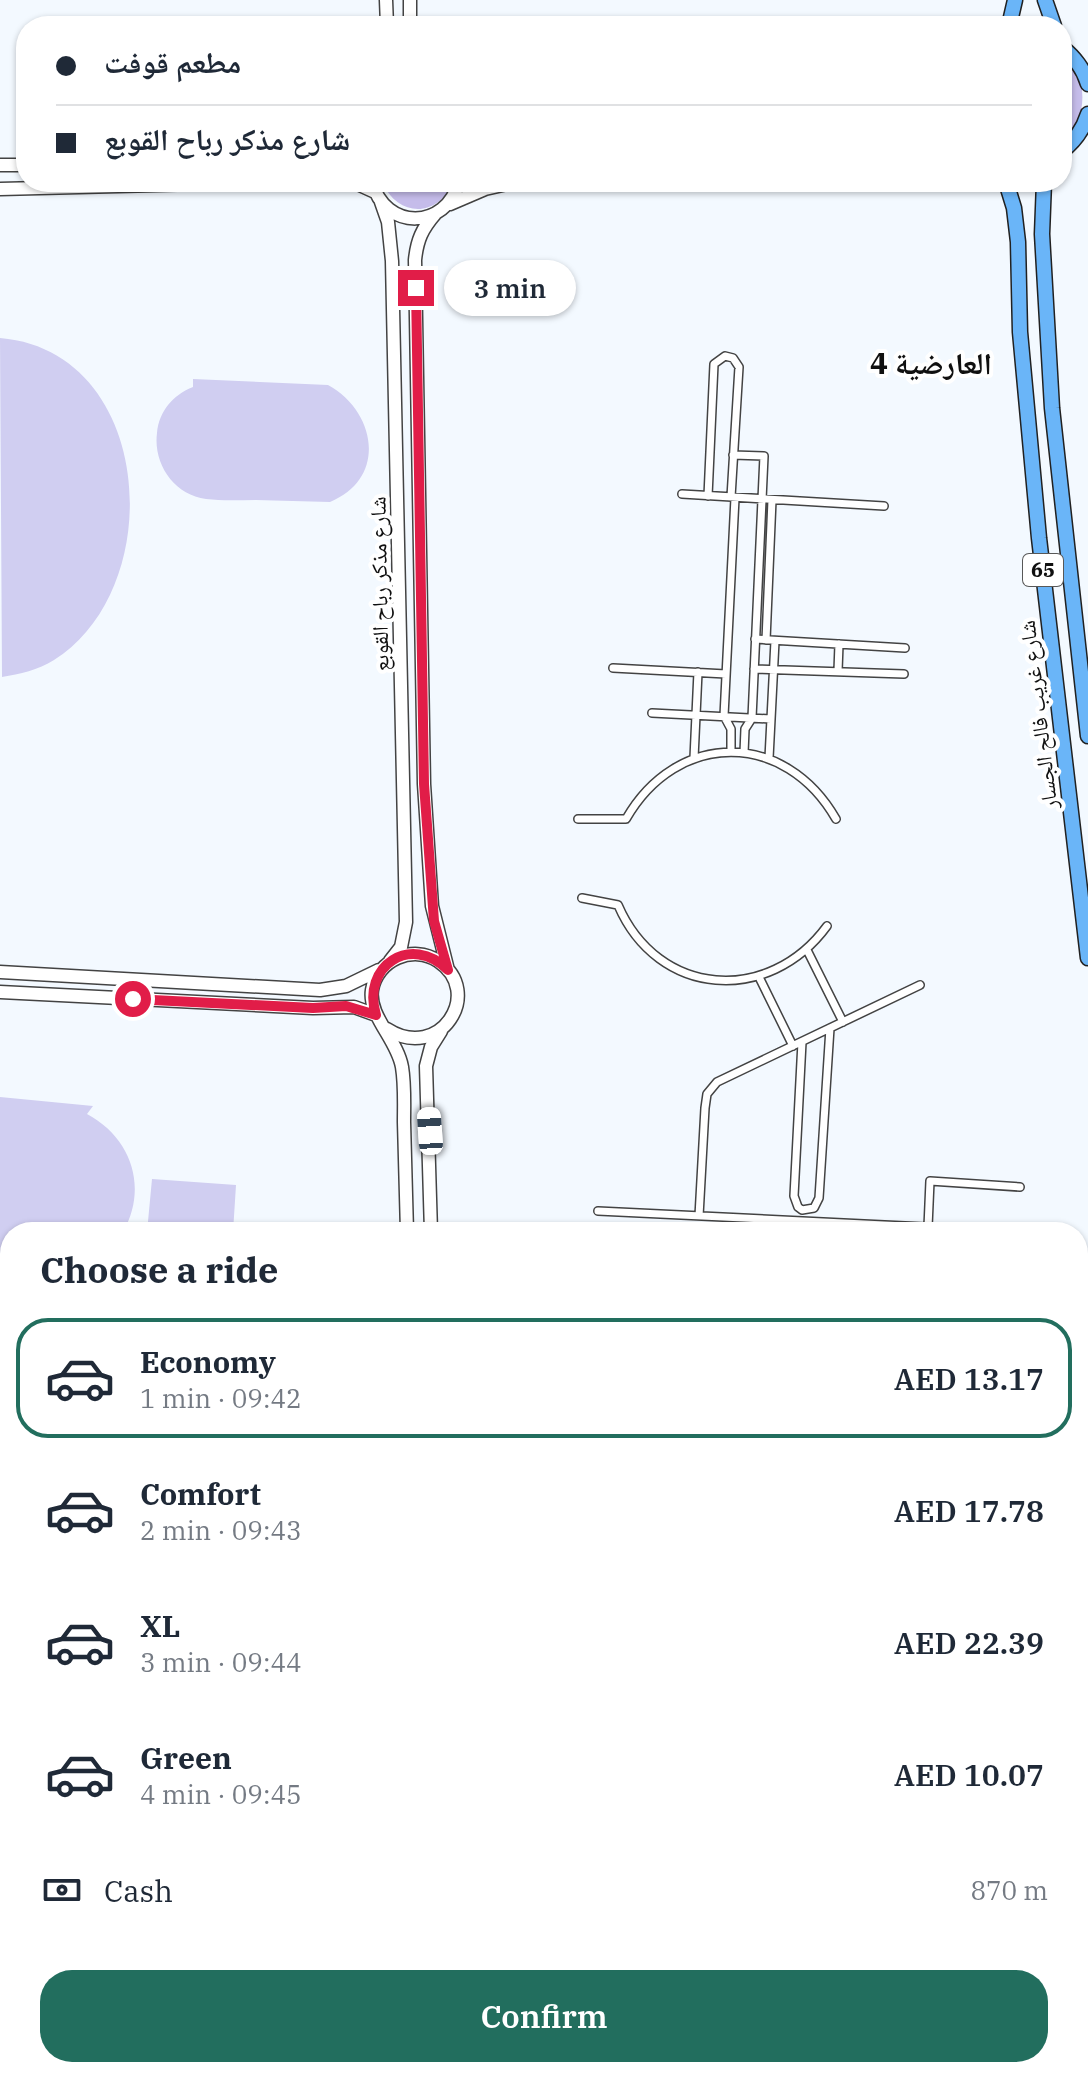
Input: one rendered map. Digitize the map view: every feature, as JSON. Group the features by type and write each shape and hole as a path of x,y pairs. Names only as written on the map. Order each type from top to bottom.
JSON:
{"main road":[{"path":"1072,55 1087,76"},
{"path":"1072,141 1084,127 1088,114"},
{"name":"شارع غريب فالح الجسار","path":"1009,192 1018,242 1020,332 1038,522 1088,958"},
{"name":"65","path":"1044,192 1042,234 1052,408 1088,736"}],"street":[{"path":"376,192 400,216 412,219 435,214 478,192"},
{"name":"شارع مذكر رباح القوبع","path":"376,192 388,222 392,261 406,922 401,947 386,965"},
{"path":"448,205 456,192"},
{"name":"شارع مذكر رباح القوبع","path":"435,214 423,228 415,260 427,835 434,921 448,970"},
{"path":"708,496 714,364 725,356 733,358 739,367 724,716 731,729 731,752"},
{"path":"733,455 764,456 752,718 745,729 744,753"},
{"path":"682,494 884,506"},
{"path":"766,640 772,500"},
{"path":"755,639 905,648"},
{"path":"769,758 775,641"},
{"path":"838,671 839,644"},
{"path":"613,668 726,674"},
{"path":"754,669 904,674"},
{"path":"694,758 698,672"},
{"path":"652,713 771,719"},
{"path":"578,819 626,819 648,787 663,774 694,758 731,752 769,758 802,776 821,795 836,819"},
{"path":"582,898 618,905 640,942 666,964 681,972 715,981 759,977 793,962 827,926"},
{"path":"807,950 843,1022"},
{"path":"0,972 320,990 359,981 399,956 421,954 441,962 455,981 458,995 456,1008 431,1047 426,1066 431,1222"},
{"path":"386,965 372,991 376,1015 397,1048 403,1079 407,1222"},
{"path":"759,977 793,1046"},
{"path":"699,1216 705,1108 710,1088 920,985"},
{"path":"0,992 313,1008 346,1006 376,1015"},
{"path":"802,1042 794,1196 798,1207 808,1210 814,1208 819,1198 830,1028"},
{"path":"387,1029 408,1039 420,1039 441,1031"},
{"path":"928,1222 930,1181 1020,1187"},
{"path":"807,1221 808,1210"},
{"path":"598,1211 827,1222"}],"shaded area":[{"path":"1072,66 1082,89 1081,109 1072,131"},
{"path":"447,192 438,202 418,209 398,202 389,194"},
{"path":"0,338 52,353 90,384 116,427 128,477 128,530 116,581 91,626 54,660 29,671 2,677"},
{"path":"193,379 328,385 357,411 365,428 369,445 361,478 330,502 212,500 184,491 175,485 162,466 158,456 157,433 164,411 179,394 193,387"},
{"path":"0,1097 93,1106 87,1114 115,1136 131,1166 134,1198 127,1222 0,1222"},
{"path":"152,1179 236,1185 234,1222 148,1222"}],"district":[{"name":"العارضية 4","path":"931,364"}],"route":[{"path":"133,999 313,1008 346,1006 376,1015 372,991 382,968 390,961 399,956 421,954 441,962 448,970 432,906 424,784 416,288"}]}
